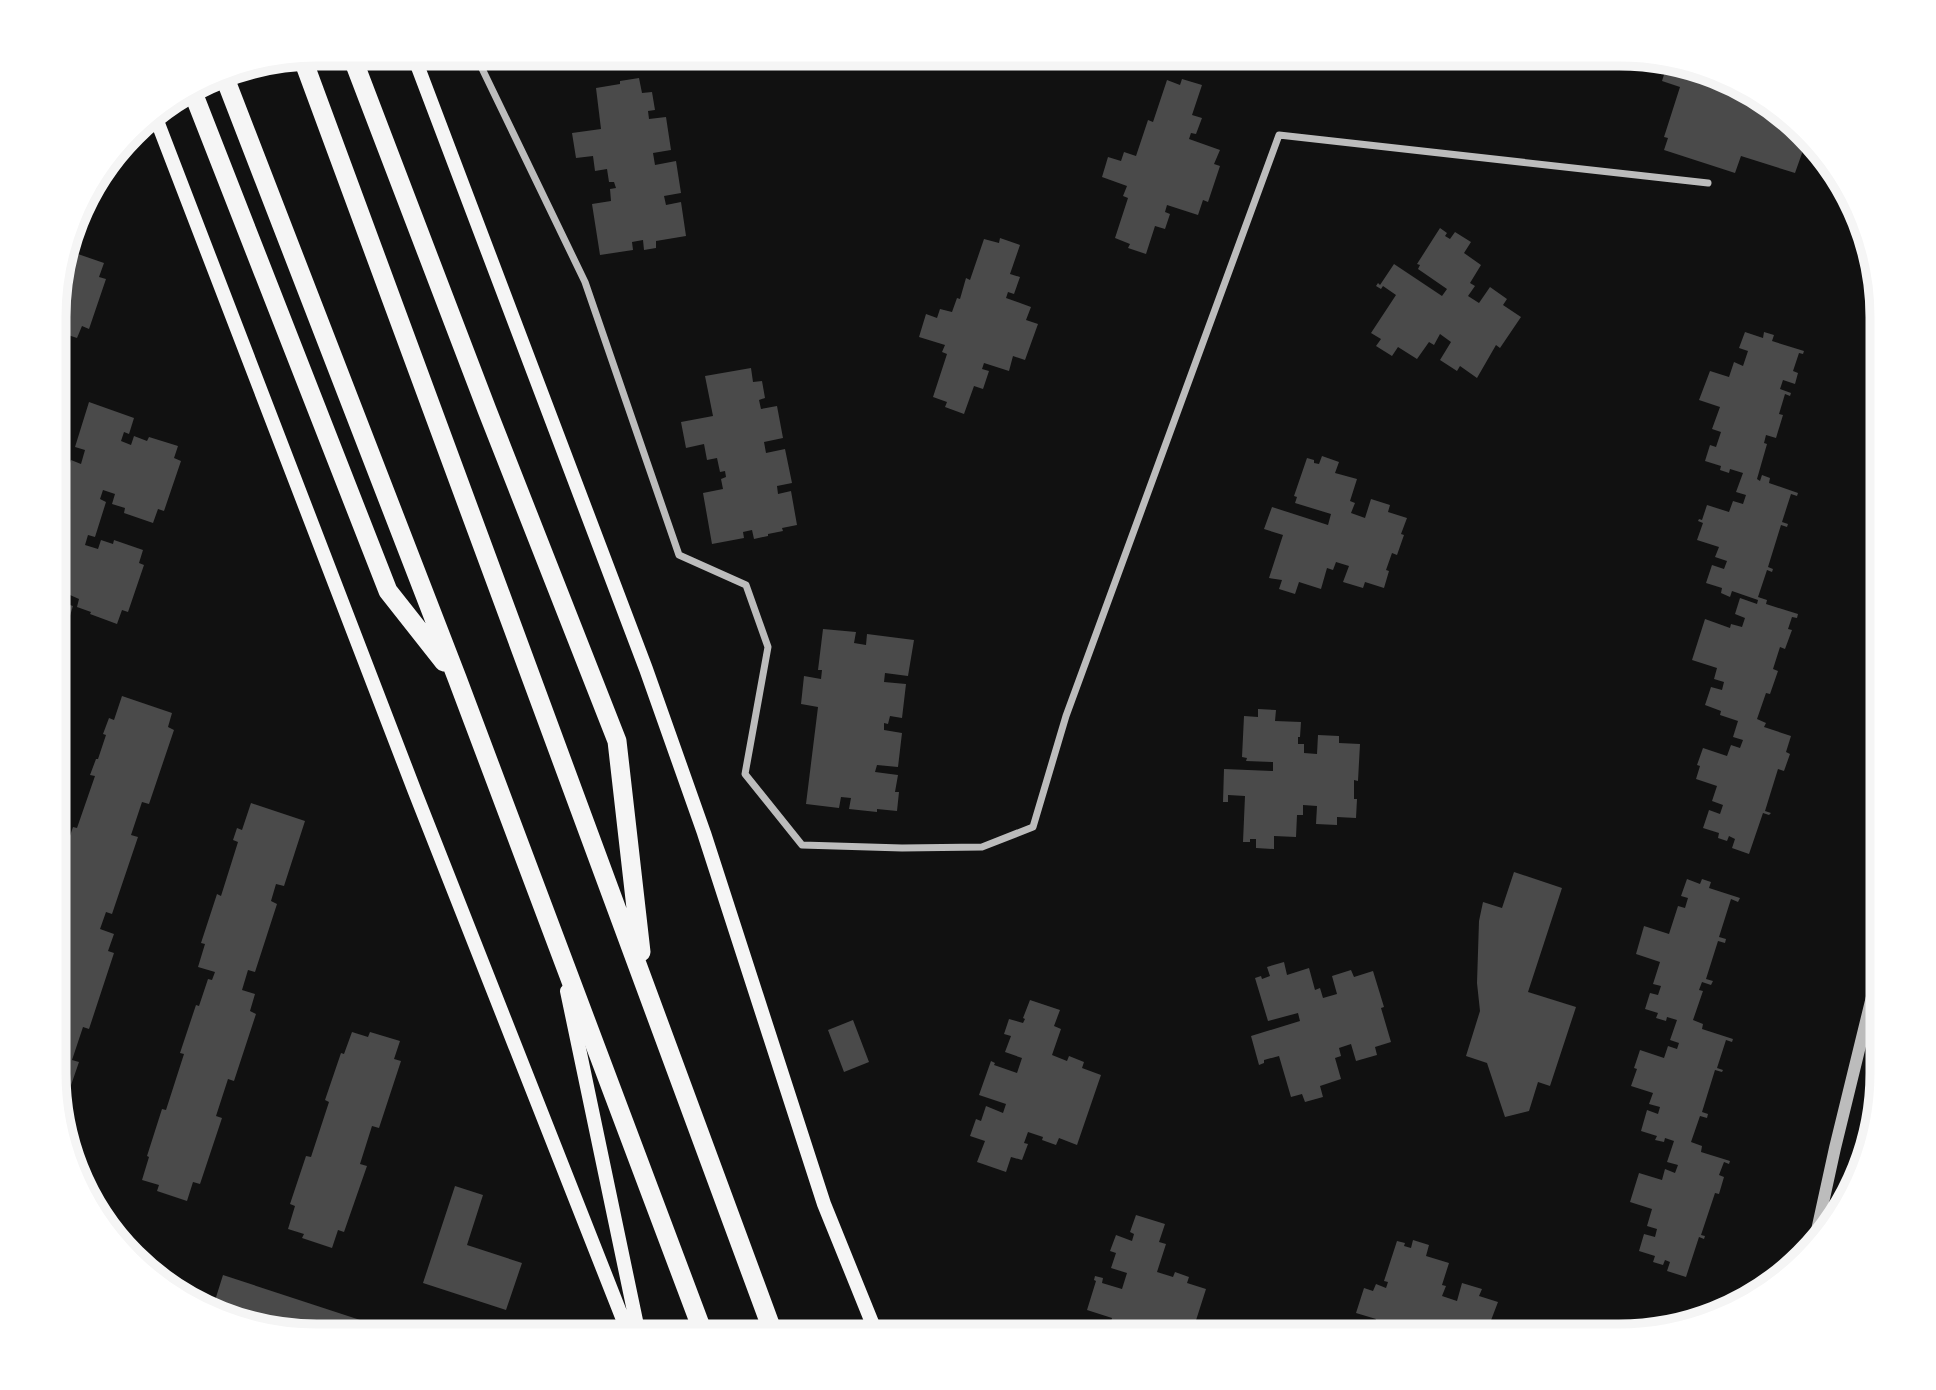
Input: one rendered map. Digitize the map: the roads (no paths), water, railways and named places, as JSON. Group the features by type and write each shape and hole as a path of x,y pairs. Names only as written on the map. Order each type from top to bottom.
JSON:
{"highway":[{"path":"356,66 617,741 645,985"},
{"path":"306,67 770,1324"},
{"path":"227,84 457,678 700,1324"},
{"path":"195,98 388,590 457,678"}],"main road":[{"path":"418,66 646,669 704,833 824,1204 873,1324"},
{"path":"158,124 410,779 625,1324"},
{"path":"557,945 637,1324"}],"street":[{"path":"480,66 585,282 679,555 746,585 768,647 746,774 802,845 982,847 1033,827 1066,716 1279,135 1708,183"},
{"path":"1818,1225 1870,1005"}]}
